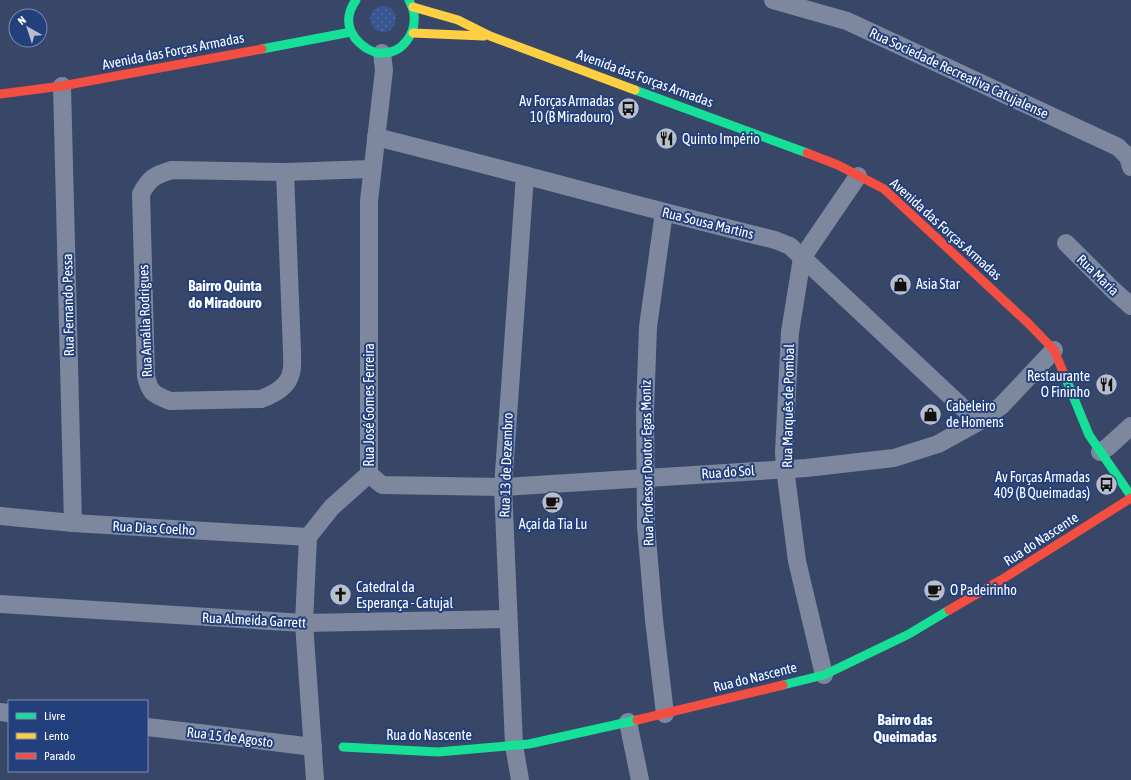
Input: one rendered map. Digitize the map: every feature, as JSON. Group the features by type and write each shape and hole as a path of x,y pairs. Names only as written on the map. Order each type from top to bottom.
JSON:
{"street":[{"path":"356,0 349,14 351,32 356,41 363,48 372,52 382,53 392,52 400,48 408,41 413,33 415,25 411,4"},
{"name":"Rua Sociedade Recreativa Catujalense","path":"773,0 847,21 1111,143 1118,147 1128,157 1131,167"},
{"name":"Avenida das Forças Armadas","path":"411,4 458,20 490,36 838,165 884,189 1029,324 1054,350 1089,435 1131,497"},
{"name":"Avenida das Forças Armadas","path":"0,94 62,86 351,32"},
{"name":"Avenida das Forças Armadas","path":"413,33 490,36"},
{"name":"Rua José Gomes Ferreira","path":"308,537 332,507 369,474 369,201 384,70 382,53"},
{"name":"Rua Fernando Pessa","path":"62,86 73,523"},
{"name":"Rua Sousa Martins","path":"376,137 775,240 790,246 978,422"},
{"name":"Rua Amália Rodrigues","path":"285,172 292,351 291,374 283,386 272,395 261,400 170,401 157,396 149,389 146,376 140,194 146,183 158,174 172,170 285,172 372,170"},
{"name":"Rua 13 de Dezembro","path":"520,780 514,745 503,487 525,175"},
{"name":"Rua Marquês de Pombal","path":"824,675 797,561 785,468 784,453 790,332 802,258 858,176"},
{"name":"Rua Professor Doutor Egas Moniz","path":"664,212 648,327 645,410 645,478 646,526 654,620 665,714"},
{"name":"Rua Maria","path":"1066,243 1131,306"},
{"name":"Rua do Sol","path":"369,474 382,485 503,487 785,468 806,468 894,458 938,444 978,422 1001,406 1054,350"},
{"path":"1100,452 1108,447 1131,426"},
{"name":"Rua do Nascente","path":"343,747 438,752 529,744 665,714 824,675 915,631 1001,580 1131,497"},
{"name":"Rua Dias Coelho","path":"0,516 73,523 308,537"},
{"path":"308,537 304,623 315,780"},
{"name":"Rua Almeida Garrett","path":"0,604 304,623 508,619"},
{"path":"628,722 640,780"},
{"name":"Rua 15 de Agosto","path":"148,727 216,734 313,747"}],"shaded area":[{"path":"383,6 392,10 396,19 392,28 383,32 374,28 370,19 374,10"}],"traffic: fast":[{"path":"356,0 350,13 349,26 351,32 366,48 374,52 381,53 397,50 407,41 413,29 414,22 413,9 409,0"},
{"path":"262,49 351,32"},
{"path":"635,90 807,153"},
{"path":"1064,374 1089,435 1131,496"},
{"path":"783,685 824,675 909,634 949,610"},
{"path":"343,747 438,752 529,744 637,720"}],"traffic: slow":[{"path":"413,7 458,20 490,36 635,90"},
{"path":"413,33 484,36"}],"traffic: jam":[{"path":"0,94 62,86 262,49"},
{"path":"807,153 838,165 884,189 1029,324 1054,350 1064,374"},
{"path":"949,610 1001,580 1131,498"},
{"path":"637,720 783,685"}],"place":[{"name":"Av Forças Armadas 10 (B Miradouro)","path":"629,109"},
{"name":"Quinto Império","path":"667,139"},
{"name":"Asia Star","path":"901,284"},
{"name":"Restaurante O Fininho","path":"1106,384"},
{"name":"Cabeleiro de Homens","path":"931,414"},
{"name":"Av Forças Armadas 409 (B Queimadas)","path":"1106,485"},
{"name":"Açaí da Tia Lu","path":"553,502"},
{"name":"O Padeirinho","path":"935,590"},
{"name":"Catedral da Esperança - Catujal","path":"341,595"}],"district":[{"name":"Bairro Quinta do Miradouro","path":"225,294"},
{"name":"Bairro das Queimadas","path":"905,728"}]}
